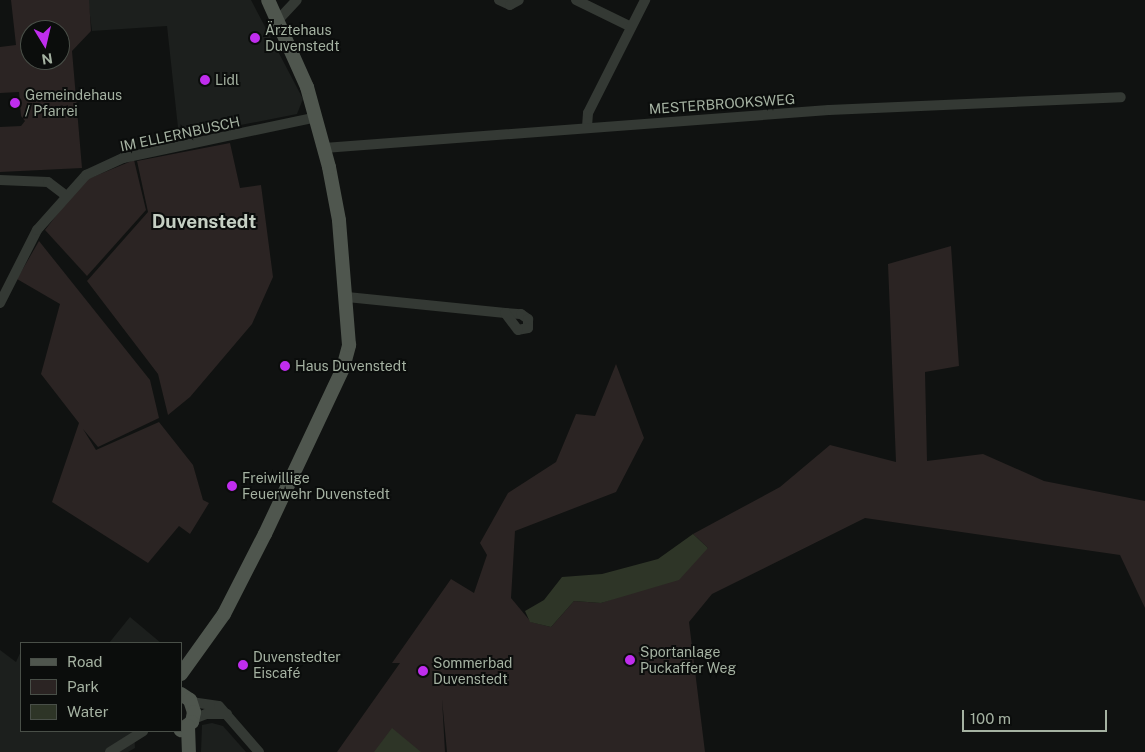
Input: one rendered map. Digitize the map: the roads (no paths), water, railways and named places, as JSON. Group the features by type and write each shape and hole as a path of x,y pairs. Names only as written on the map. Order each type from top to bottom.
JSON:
{"main road":[{"path":"182,723 187,698 184,671 224,614 340,374 349,345 347,297 339,220 317,118 279,19 268,0"},
{"path":"182,731 189,752"},
{"path":"181,732 183,752"}],"street":[{"path":"279,19 297,0"},
{"path":"499,0 510,5 520,0"},
{"path":"576,0 631,27"},
{"path":"587,127 588,113 645,0"},
{"name":"MESTERBROOKSWEG","path":"324,148 587,127 994,100 1121,97"},
{"name":"IM ELLERNBUSCH","path":"0,303 28,245 64,195 86,175 124,158 317,118"},
{"path":"0,180 48,182 64,195"},
{"path":"347,297 505,313"},
{"path":"187,698 217,704 259,752"},
{"path":"182,727 206,714 227,714"},
{"path":"110,752 141,732"}],"water":[{"path":"693,534 708,548 679,580 601,603 574,601 551,627 530,622 525,611 544,600 562,577 602,574 658,559"},
{"path":"392,728 421,752 374,752"}],"place":[{"name":"Ärztehaus Duvenstedt","path":"255,38"},
{"name":"Lidl","path":"205,80"},
{"name":"Gemeindehaus / Pfarrei","path":"15,103"},
{"name":"Haus Duvenstedt","path":"285,366"},
{"name":"Freiwillige Feuerwehr Duvenstedt","path":"232,486"},
{"name":"Sportanlage Puckaffer Weg","path":"630,660"},
{"name":"Duvenstedter Eiscafé","path":"243,665"},
{"name":"Sommerbad Duvenstedt","path":"423,671"}],"district":[{"name":"Duvenstedt","path":"204,222"}]}
